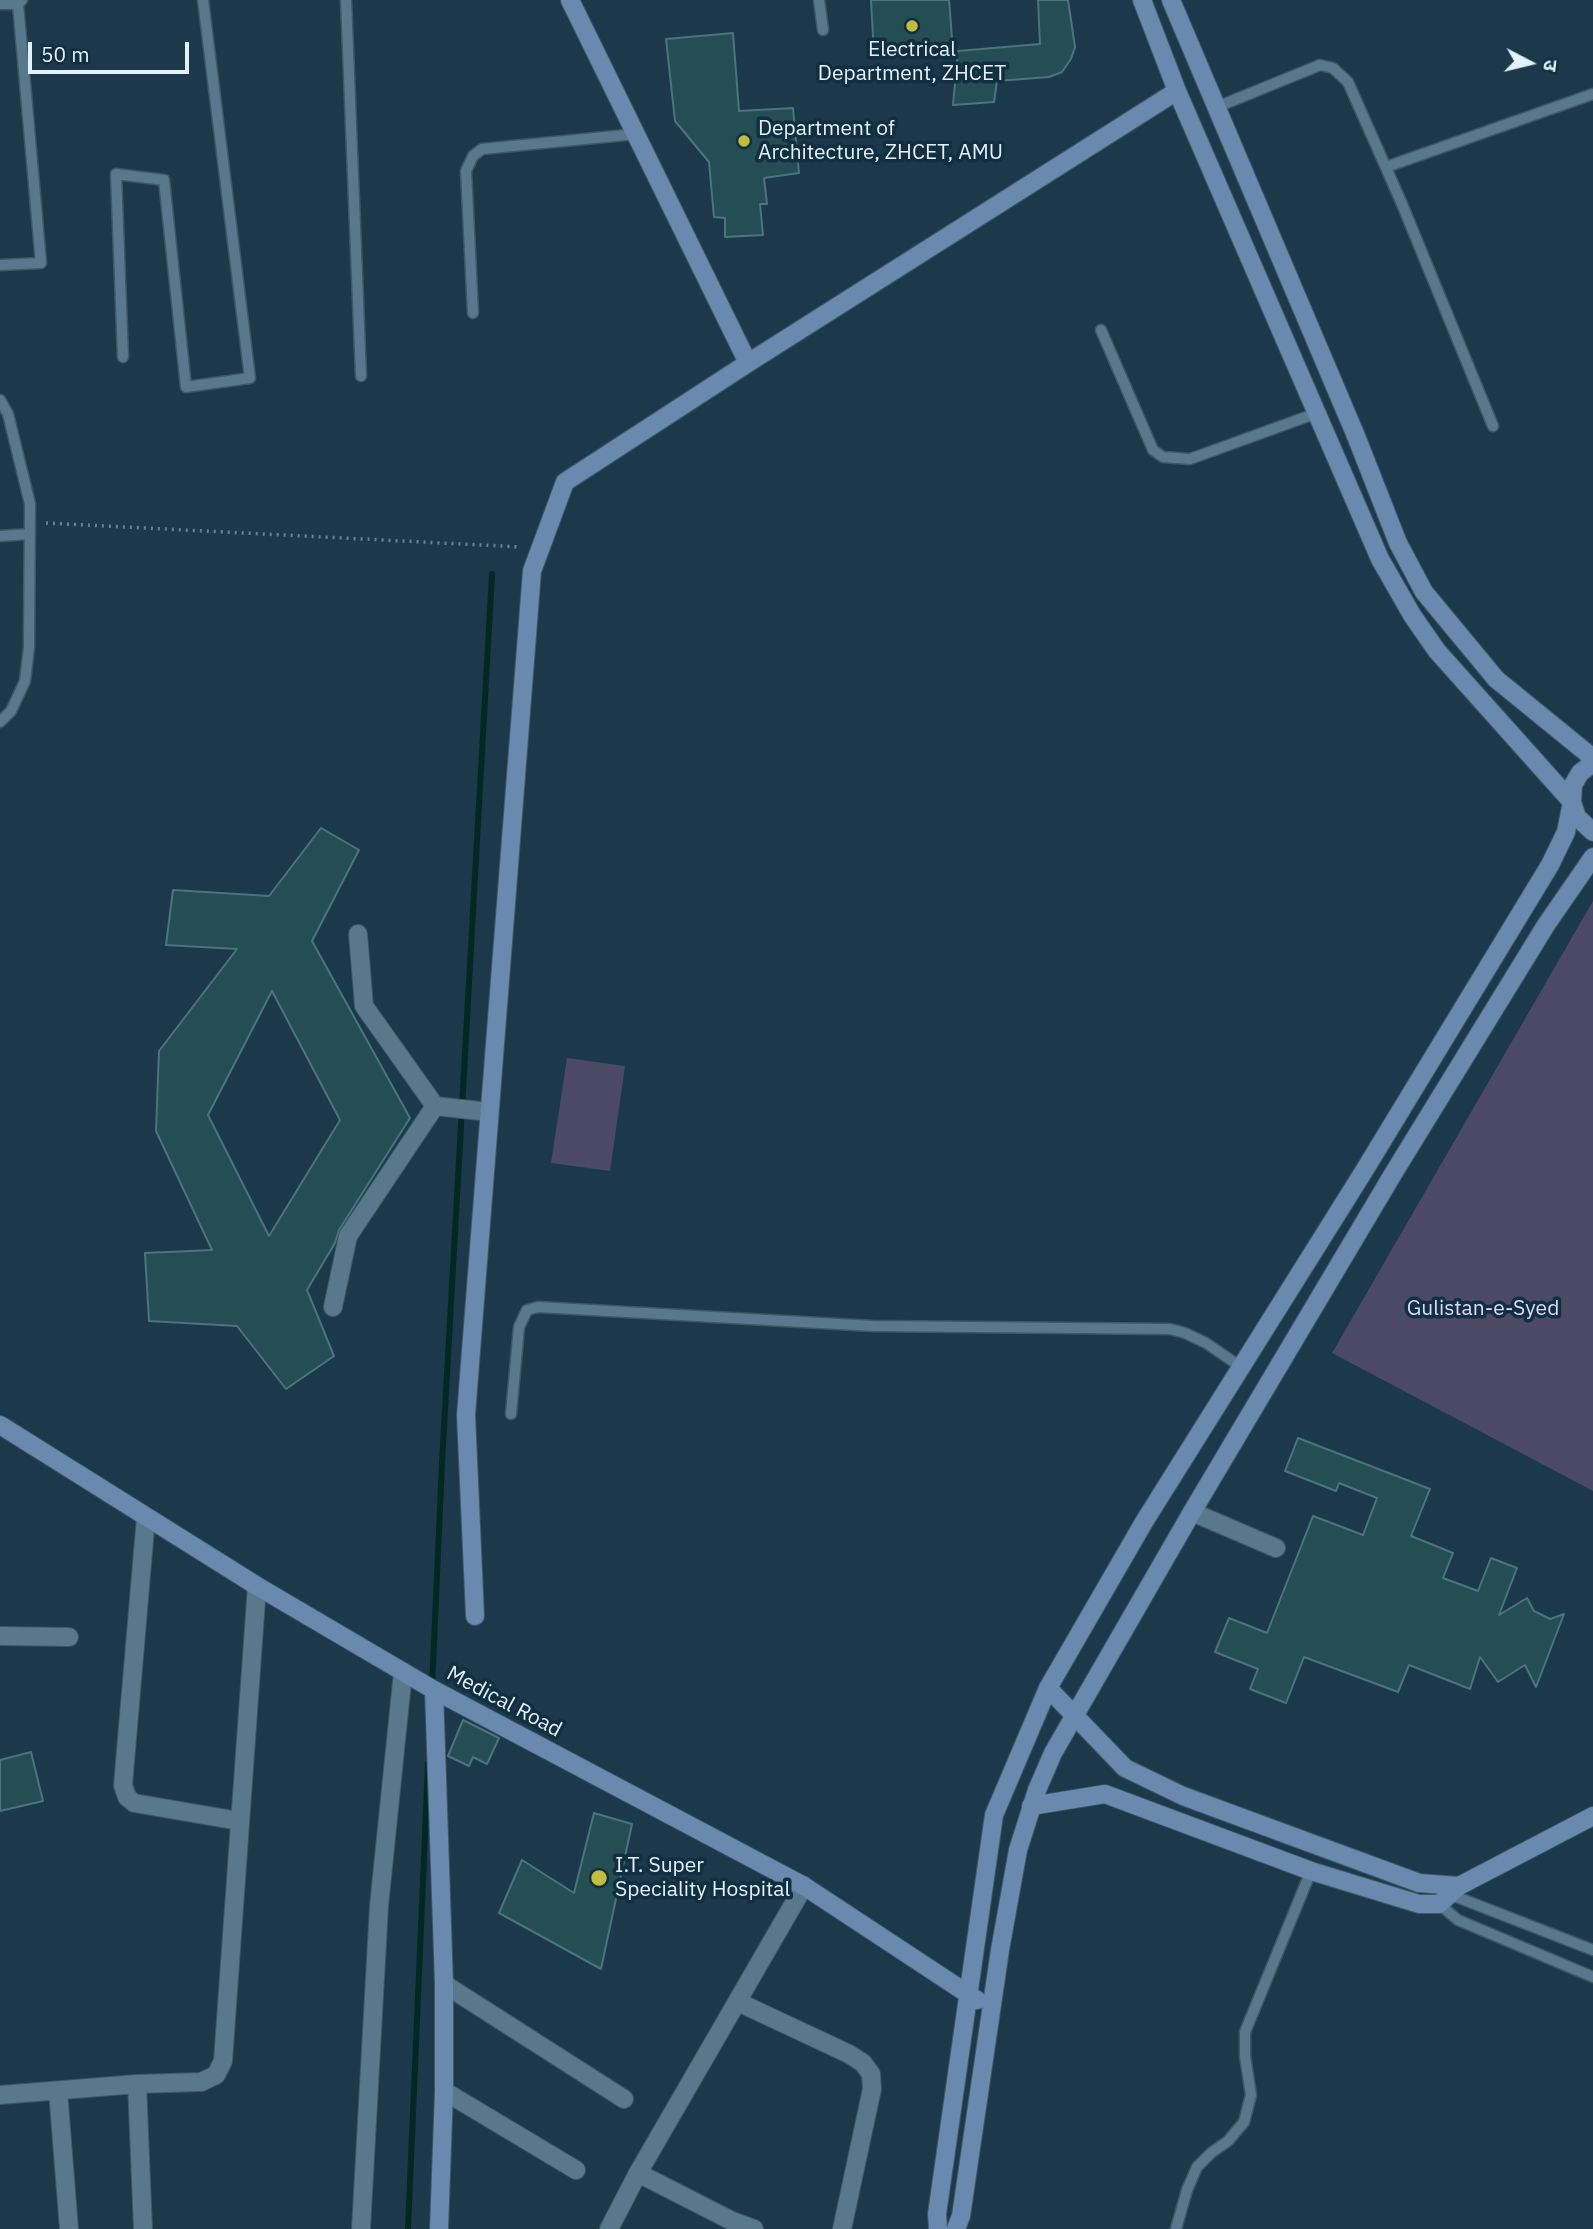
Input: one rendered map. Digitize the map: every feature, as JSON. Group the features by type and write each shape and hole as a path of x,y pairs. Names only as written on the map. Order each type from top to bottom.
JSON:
{"street":[{"path":"570,0 748,363"},
{"path":"1142,0 1177,91 1380,559 1437,652 1572,802 1577,817 1593,832"},
{"path":"1171,0 1356,436 1398,543 1424,592 1496,679 1593,758"},
{"path":"475,1616 466,1415 489,1112 532,571 565,482 1177,91"},
{"path":"938,2229 937,2214 994,1815 1048,1688 1143,1522 1550,865 1566,832 1573,785 1580,773 1593,763"},
{"path":"956,2229 961,2216 1000,1951 1018,1850 1031,1806 1053,1753 1192,1512 1478,1035 1546,925 1593,857"},
{"path":"358,934 364,1006 435,1106 489,1112"},
{"path":"1455,1020 1478,1035"},
{"path":"333,1307 348,1236 435,1106"},
{"name":"Medical Road","path":"0,1425 257,1586 403,1672 804,1886 969,1996 993,2007"},
{"path":"1192,1512 1276,1548"},
{"path":"146,1517 123,1785 127,1797 134,1803 239,1821"},
{"path":"0,2095 201,2082 216,2075 223,2061 257,1586"},
{"path":"0,1636 69,1637"},
{"path":"360,2229 379,1906 403,1672"},
{"path":"1048,1688 1125,1768 1183,1797 1449,1895"},
{"path":"434,1690 444,1984 444,2091 439,2229"},
{"path":"1031,1806 1105,1794 1311,1871 1419,1903 1449,1895 1593,1816"},
{"path":"609,2229 638,2173 804,1886"},
{"path":"444,1984 624,2099"},
{"path":"738,2002 849,2054 863,2063 871,2074 872,2089 842,2229"},
{"path":"138,2084 143,2229"},
{"path":"58,2091 69,2229"},
{"path":"444,2091 576,2169"},
{"path":"638,2173 732,2221 754,2229"}],"lane":[{"path":"123,357 116,174 164,180 186,387 250,377 203,0"},
{"path":"345,0 361,376"},
{"path":"819,0 823,30"},
{"path":"0,4 20,2 41,263 0,265"},
{"path":"1217,107 1320,65 1333,68 1348,82 1493,426"},
{"path":"1386,167 1593,94"},
{"path":"473,313 467,171 473,156 482,149 636,134"},
{"path":"1101,331 1153,450 1163,457 1190,459 1317,413"},
{"path":"0,400 9,414 30,504 29,648 25,681 11,712 0,722"},
{"path":"0,536 30,528"},
{"path":"511,1414 519,1326 527,1310 538,1307 873,1326 1170,1329 1206,1343 1241,1367"},
{"path":"1177,2229 1187,2190 1197,2167 1228,2141 1244,2122 1251,2095 1245,2056 1245,2032 1311,1871"},
{"path":"1449,1895 1593,1950"},
{"path":"1449,1895 1458,1920 1593,1977"}],"path":[{"path":"30,528 540,548"}],"green space":[{"name":"Gulistan-e-Syed","path":"1593,901 1593,1491 1332,1353"},
{"path":"567,1058 625,1066 610,1171 551,1163"}],"building":[{"name":"Electrical Department, ZHCET","path":"871,0 949,0 953,51 874,56"},
{"path":"1038,0 1068,0 1075,47 1062,72 1049,77 997,81 994,102 953,105 958,51 1040,44"},
{"name":"Department of Architecture, ZHCET, AMU","path":"733,33 739,111 793,108 799,173 764,178 767,204 760,204 763,235 725,237 725,218 714,217 709,162 675,121 666,39"},
{"path":"321,828 359,850 312,941 410,1118 339,1230 335,1243 307,1290 334,1356 286,1389 237,1326 149,1321 145,1253 212,1250 156,1131 159,1051 237,949 166,945 173,890 269,896","holes":["272,991 340,1120 269,1236 208,1115"]},
{"path":"1298,1438 1430,1489 1411,1536 1453,1553 1443,1578 1478,1591 1491,1558 1517,1568 1499,1615 1527,1598 1534,1611 1550,1619 1564,1614 1536,1687 1525,1665 1498,1682 1480,1657 1470,1689 1409,1665 1398,1692 1304,1657 1286,1703 1250,1689 1258,1669 1215,1652 1229,1618 1267,1633 1313,1516 1363,1535 1377,1498 1339,1483 1336,1491 1285,1471"},
{"path":"463,1720 499,1738 487,1764 473,1757 469,1766 448,1756"},
{"path":"31,1752 43,1801 0,1811 0,1760"},
{"path":"594,1813 632,1824 601,1969 499,1913 522,1860 574,1893"}],"waterway":[{"path":"432,1687 492,574"},
{"path":"408,2229 428,1764"}],"place":[{"name":"Electrical Department, ZHCET","path":"912,26"},
{"name":"Department of Architecture, ZHCET, AMU","path":"744,141"},
{"name":"I.T. Super Speciality Hospital","path":"599,1878"}]}
